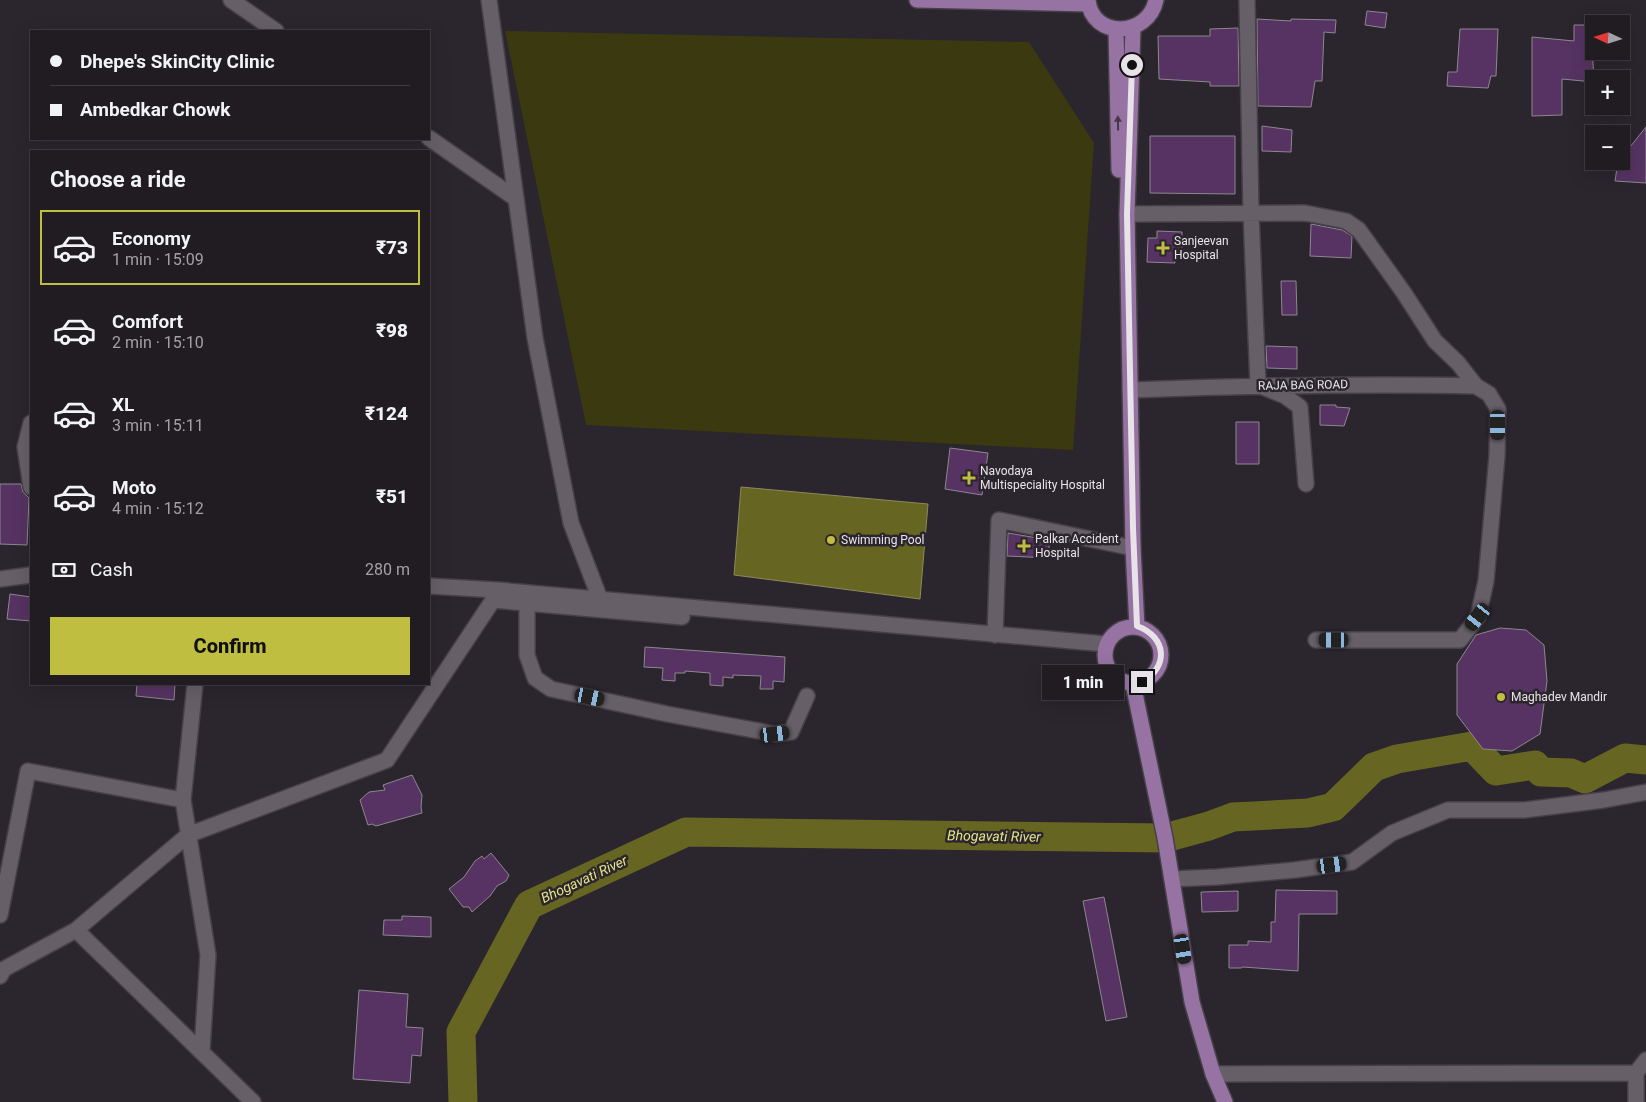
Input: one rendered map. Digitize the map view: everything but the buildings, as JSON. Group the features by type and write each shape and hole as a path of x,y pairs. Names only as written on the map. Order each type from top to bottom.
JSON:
{"main road":[{"path":"917,0 1088,2 1092,14 1099,22 1121,30 1133,28 1143,22 1151,13 1156,0"},
{"path":"1130,547 1127,214 1133,28"},
{"path":"1116,29 1132,627"},
{"path":"1132,627 1146,630 1159,643 1161,652 1160,662 1157,670 1150,678 1133,684 1124,682 1115,678 1109,671 1105,663 1105,648 1111,636 1119,630 1132,627"},
{"path":"1133,684 1165,838 1192,1002 1213,1074 1225,1102"}],"street":[{"path":"231,0 275,30"},
{"path":"488,0 535,338 571,523 600,599"},
{"path":"1247,0 1250,213 1258,385 1285,396 1300,407 1306,484"},
{"path":"430,139 516,198"},
{"path":"1127,214 1305,213 1346,221 1359,230 1404,292 1434,341 1458,363 1476,386 1489,394 1498,410 1497,456 1486,581 1478,617 1460,640 1316,640"},
{"name":"RAJA BAG ROAD","path":"1130,390 1258,385 1397,384 1476,386"},
{"path":"30,427 25,447 30,480"},
{"path":"995,635 999,520 1130,547"},
{"path":"0,578 30,575"},
{"path":"430,586 495,595 600,599 995,635 1105,648"},
{"path":"495,595 527,603 1105,648"},
{"path":"0,976 4,969 76,930 188,836 387,760 495,595"},
{"path":"527,603 528,655 534,678 551,689 667,714 775,734 790,732 807,696"},
{"path":"195,685 183,800 208,955 202,1052"},
{"path":"0,914 28,771 183,800"},
{"path":"1172,878 1217,877 1285,871 1352,862 1392,833 1448,810 1524,810 1604,800 1646,792"},
{"path":"76,930 253,1102"},
{"path":"1636,1102 1641,1073 1646,1060"},
{"path":"1213,1074 1641,1073"}],"shaded area":[{"path":"505,31 1029,42 1094,143 1073,450 586,425"},
{"name":"Swimming Pool","path":"741,487 928,504 920,599 734,575"}],"waterway":[{"name":"Bhogavati River","path":"463,1102 461,1032 529,905 686,832 1165,838 1209,826 1233,817 1308,813 1333,807 1374,767 1397,759 1472,746 1496,771 1535,765 1541,772 1571,773 1585,779 1625,758 1646,760"}],"place":[{"name":"Sanjeevan Hospital","path":"1163,248"},
{"name":"Navodaya Multispeciality Hospital","path":"969,478"},
{"name":"Swimming Pool","path":"831,540"},
{"name":"Palkar Accident Hospital","path":"1024,546"},
{"name":"Maghadev Mandir","path":"1501,697"}],"route":[{"path":"1132,65 1127,214 1133,528 1137,626 1153,635 1159,643 1161,652 1157,670 1150,678 1142,682"}]}
